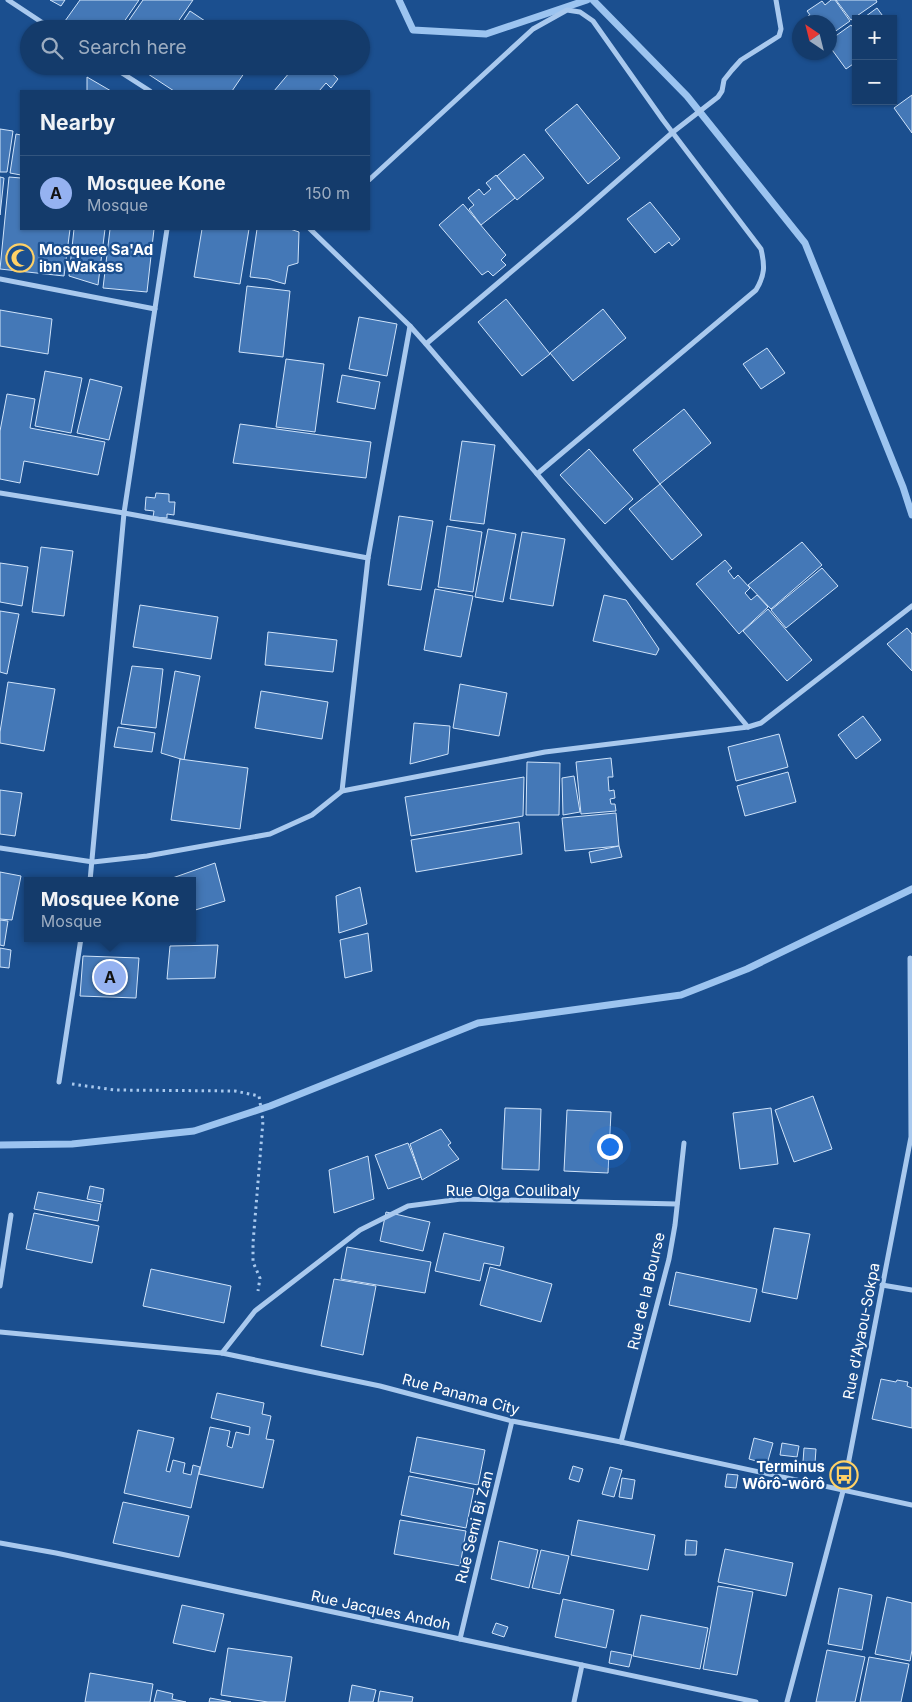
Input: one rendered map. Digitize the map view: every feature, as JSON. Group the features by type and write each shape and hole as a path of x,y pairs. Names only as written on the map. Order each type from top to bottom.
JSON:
{"street":[{"path":"8,0 38,20"},
{"path":"426,344 673,132 718,97 722,91 724,80 742,60 779,36 781,29 776,0"},
{"path":"370,179 533,29 567,10 580,12 593,21 761,249 764,261 763,278 756,290 537,474"},
{"path":"125,75 148,90"},
{"path":"90,877 124,513 167,230"},
{"path":"313,230 426,344 748,727"},
{"path":"0,279 156,309"},
{"path":"342,791 368,558 410,326"},
{"path":"0,493 124,513 368,558"},
{"path":"0,848 92,862 147,856 270,834 312,814 342,791 545,752 748,727 761,722 912,606"},
{"path":"59,1082 80,942"},
{"name":"Rue d'Ayaou-Sokpa","path":"787,1702 843,1491 911,1137 910,958"},
{"name":"Rue de la Bourse","path":"621,1442 669,1259 684,1143"},
{"name":"Rue Olga Coulibaly","path":"222,1353 255,1311 360,1230 408,1206 461,1200 677,1204"},
{"path":"0,1286 11,1215"},
{"path":"882,1285 912,1290"},
{"name":"Rue Panama City","path":"0,1332 222,1353 380,1386 512,1421 621,1442 912,1505"},
{"name":"Rue Semi Bi Zan","path":"460,1639 512,1421"},
{"name":"Rue Jacques Andoh","path":"0,1542 756,1702"},
{"path":"574,1702 582,1665"}],"path":[{"path":"59,1082 115,1090 235,1090 259,1096 263,1121 253,1243 253,1262 260,1278 255,1311"}],"building":[{"path":"50,0 65,0 61,6"},
{"path":"80,0 139,0 125,20 66,20"},
{"path":"143,0 193,0 179,20 129,20"},
{"path":"831,0 835,0 850,21 837,30 837,15 810,15 807,11 822,1 825,5"},
{"path":"836,0 876,0 877,2 858,15 852,15 851,20"},
{"path":"877,8 882,15 867,15"},
{"path":"190,11 204,20 184,20"},
{"path":"851,25 852,26 852,65 846,69 837,57 837,35"},
{"path":"150,75 243,75 233,90 172,90"},
{"path":"287,75 334,75 338,79 331,88 326,83 320,90 275,90"},
{"path":"87,77 109,90 87,90"},
{"path":"912,95 912,133 894,108"},
{"path":"577,104 620,158 588,184 545,130"},
{"path":"0,129 13,131 7,172 0,172"},
{"path":"16,134 20,135 20,175 10,173"},
{"path":"524,154 544,178 517,200 497,176"},
{"path":"496,175 515,198 481,225 469,209 474,205 468,198 479,189 484,195 491,189 486,183"},
{"path":"0,177 4,178 0,215"},
{"path":"9,177 20,178 20,230 70,230 64,276 0,269"},
{"path":"650,202 680,239 672,246 669,242 655,253 627,219"},
{"path":"463,204 506,255 501,260 506,265 493,276 488,271 482,275 439,225"},
{"path":"74,230 105,230 98,285 69,276"},
{"path":"110,230 154,230 147,292 103,288"},
{"path":"202,230 249,230 240,284 194,277"},
{"path":"257,230 293,230 299,232 298,263 288,266 285,284 268,279 250,277"},
{"path":"247,286 290,291 283,357 239,352"},
{"path":"506,299 550,354 522,376 478,322"},
{"path":"603,309 626,338 573,381 550,353"},
{"path":"0,310 52,319 48,354 0,346"},
{"path":"359,317 397,324 387,376 349,369"},
{"path":"767,348 785,373 761,389 743,364"},
{"path":"286,359 324,364 315,432 276,427"},
{"path":"45,371 82,378 71,433 35,426"},
{"path":"342,375 380,382 375,409 337,402"},
{"path":"90,379 122,387 109,440 77,433"},
{"path":"7,394 35,399 30,428 105,442 98,475 24,461 20,483 0,479 0,431"},
{"path":"684,409 711,443 660,484 633,450"},
{"path":"240,424 371,442 366,478 233,463"},
{"path":"462,441 495,445 484,524 450,520"},
{"path":"589,449 633,499 605,524 560,475"},
{"path":"660,484 702,535 672,560 629,509"},
{"path":"156,493 169,494 169,502 175,502 174,515 167,514 167,518 153,517 154,511 145,510 146,497 155,498"},
{"path":"399,516 433,521 421,590 388,585"},
{"path":"447,526 482,532 473,592 438,587"},
{"path":"488,529 516,534 503,602 475,597"},
{"path":"522,532 565,539 553,606 510,599"},
{"path":"802,542 822,565 771,609 748,585"},
{"path":"41,547 73,551 64,616 32,612"},
{"path":"725,560 732,568 728,571 734,579 738,575 750,588 745,593 751,600 757,595 768,607 739,634 696,584"},
{"path":"0,563 28,567 22,606 0,602"},
{"path":"822,568 838,586 786,628 771,610"},
{"path":"435,589 473,596 461,657 424,650"},
{"path":"604,595 626,600 659,649 656,655 593,641"},
{"path":"140,605 218,617 211,659 133,647"},
{"path":"768,609 812,660 787,681 743,631"},
{"path":"0,611 19,614 7,674 0,672"},
{"path":"907,628 912,634 912,671 887,644"},
{"path":"268,632 337,640 333,672 265,665"},
{"path":"132,666 163,669 156,728 121,724"},
{"path":"175,671 200,676 184,760 161,753"},
{"path":"8,682 55,689 44,751 0,743"},
{"path":"460,684 507,693 499,736 453,728"},
{"path":"261,691 328,702 322,739 255,728"},
{"path":"863,716 881,740 856,759 838,735"},
{"path":"414,723 450,726 448,754 410,764"},
{"path":"118,727 155,733 152,752 114,747"},
{"path":"779,734 788,767 736,781 728,747"},
{"path":"611,758 613,777 608,777 609,791 614,790 615,798 610,799 611,804 615,804 616,811 581,814 576,762"},
{"path":"180,759 248,768 240,829 171,820"},
{"path":"527,762 560,763 559,815 526,815"},
{"path":"788,772 796,802 745,816 737,786"},
{"path":"574,776 580,812 563,815 562,778"},
{"path":"524,777 523,816 411,836 405,797"},
{"path":"0,790 22,793 15,836 0,834"},
{"path":"616,813 619,846 565,851 562,818"},
{"path":"519,822 522,854 416,872 411,840"},
{"path":"619,846 622,857 591,863 589,852"},
{"path":"215,863 225,901 196,910 196,877 175,877"},
{"path":"0,872 21,876 12,920 0,919"},
{"path":"360,887 367,924 339,933 336,896"},
{"path":"0,920 8,921 4,946 0,945"},
{"path":"368,933 372,971 345,978 340,940"},
{"path":"218,945 215,978 167,979 170,946"},
{"path":"0,948 11,950 9,968 0,967"},
{"path":"83,956 139,958 136,998 80,996"},
{"path":"813,1096 832,1149 794,1162 775,1110"},
{"path":"505,1108 541,1109 539,1170 502,1169"},
{"path":"771,1108 778,1164 740,1169 733,1113"},
{"path":"567,1110 611,1112 608,1173 564,1171"},
{"path":"441,1129 451,1143 448,1145 459,1159 422,1180 410,1144"},
{"path":"408,1143 421,1177 388,1189 375,1155"},
{"path":"368,1156 374,1199 334,1213 329,1170"},
{"path":"90,1186 104,1189 102,1202 87,1199"},
{"path":"38,1192 101,1204 98,1221 34,1209"},
{"path":"386,1212 430,1222 423,1251 380,1241"},
{"path":"34,1213 99,1226 92,1263 26,1249"},
{"path":"774,1228 810,1234 797,1299 762,1292"},
{"path":"444,1233 504,1247 500,1266 484,1263 480,1281 435,1271"},
{"path":"347,1247 431,1262 425,1293 341,1279"},
{"path":"490,1267 552,1284 541,1322 480,1305"},
{"path":"151,1269 231,1286 224,1323 143,1306"},
{"path":"676,1272 757,1289 750,1322 669,1305"},
{"path":"334,1279 376,1286 363,1355 321,1346"},
{"path":"881,1379 908,1382 907,1386 912,1388 912,1428 872,1419"},
{"path":"217,1393 264,1403 262,1414 271,1416 266,1439 274,1440 263,1488 199,1474 210,1427 230,1431 227,1446 232,1448 236,1432 249,1435 250,1427 211,1418"},
{"path":"138,1430 174,1438 166,1471 170,1472 173,1460 185,1463 183,1473 191,1475 193,1465 200,1467 191,1508 124,1493"},
{"path":"417,1437 485,1450 478,1485 410,1472"},
{"path":"754,1438 773,1443 767,1464 749,1459"},
{"path":"782,1443 799,1446 797,1457 780,1455"},
{"path":"804,1448 816,1449 815,1463 803,1462"},
{"path":"573,1466 583,1469 579,1482 569,1479"},
{"path":"610,1467 622,1470 614,1497 602,1494"},
{"path":"727,1474 738,1475 736,1488 725,1487"},
{"path":"409,1476 474,1489 466,1528 401,1515"},
{"path":"622,1478 635,1480 632,1499 619,1497"},
{"path":"123,1502 189,1516 179,1557 113,1543"},
{"path":"400,1520 466,1531 460,1566 394,1554"},
{"path":"578,1520 655,1535 648,1570 571,1555"},
{"path":"686,1540 697,1541 696,1555 685,1555"},
{"path":"499,1541 538,1550 529,1588 491,1579"},
{"path":"725,1549 793,1563 786,1596 718,1582"},
{"path":"541,1550 569,1556 560,1594 532,1588"},
{"path":"718,1586 753,1592 737,1675 703,1669"},
{"path":"839,1588 872,1595 862,1650 828,1644"},
{"path":"887,1597 912,1603 912,1650 910,1661 875,1654"},
{"path":"563,1599 614,1610 606,1648 555,1637"},
{"path":"182,1605 224,1614 215,1652 173,1643"},
{"path":"641,1615 708,1628 700,1669 633,1656"},
{"path":"496,1623 508,1627 504,1637 492,1633"},
{"path":"228,1648 292,1657 285,1702 268,1702 221,1695"},
{"path":"827,1650 865,1657 855,1702 816,1702"},
{"path":"611,1651 632,1655 629,1667 609,1663"},
{"path":"869,1657 909,1664 901,1702 860,1702"},
{"path":"90,1673 153,1684 150,1702 85,1702"},
{"path":"352,1685 376,1690 373,1702 349,1702"},
{"path":"157,1690 173,1694 172,1699 186,1702 154,1702"},
{"path":"380,1691 413,1697 412,1702 378,1702"},
{"path":"210,1698 231,1702 209,1702"}],"waterway":[{"path":"399,0 413,30 486,34 587,0"},
{"path":"593,0 687,96 805,243 903,487 912,515"},
{"path":"0,1145 72,1144 194,1131 270,1106 478,1023 681,995 747,969 912,889"}],"place":[{"name":"Mosquee Sa'Ad ibn Wakass","path":"20,258"},
{"name":"Mosquee Kone","path":"110,977"},
{"name":"Terminus Wôrô-wôrô","path":"844,1475"}]}
